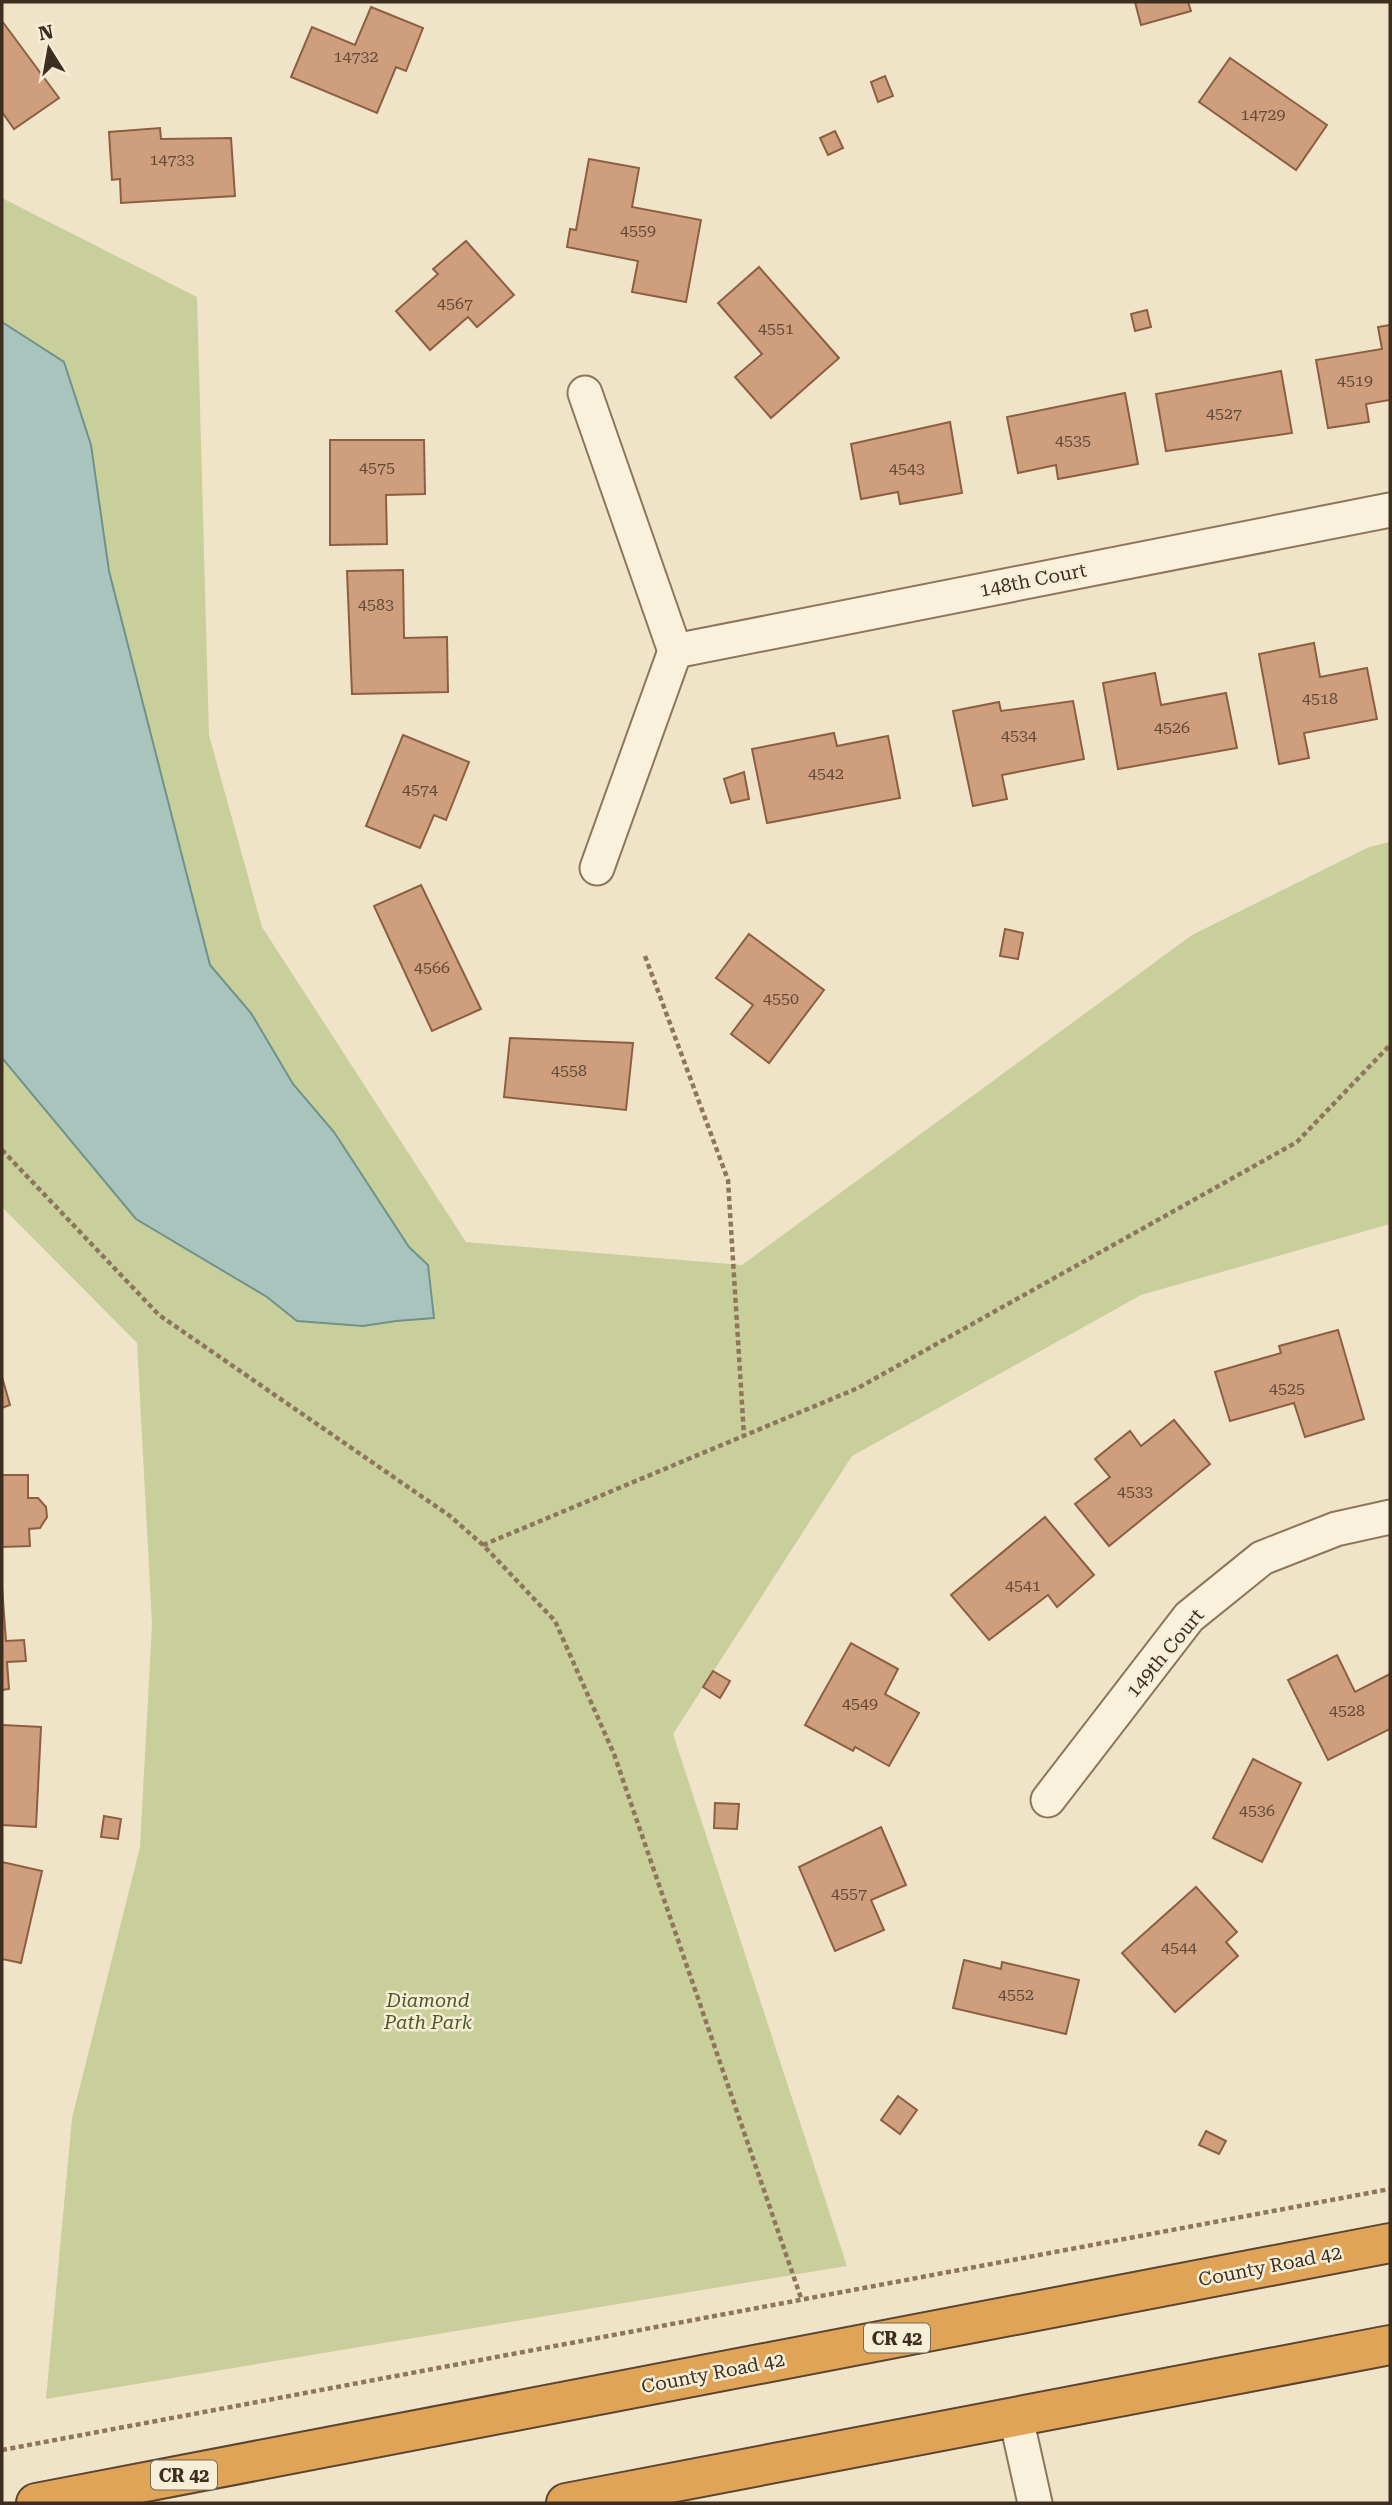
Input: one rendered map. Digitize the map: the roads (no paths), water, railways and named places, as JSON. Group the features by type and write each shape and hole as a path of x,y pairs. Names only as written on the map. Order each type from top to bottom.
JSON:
{"highway":[{"name":"County Road 42","path":"36,2503 1390,2243"},
{"path":"566,2503 1390,2345"}],"street":[{"path":"585,393 675,650 597,868"},
{"name":"148th Court","path":"675,650 1390,510"},
{"name":"149th Court","path":"1048,1800 1189,1617 1262,1558 1336,1528 1390,1517"},
{"path":"1017,2418 1035,2503"}],"water":[{"path":"2,322 64,362 91,445 109,571 210,965 251,1013 293,1084 334,1132 409,1247 428,1265 434,1318 363,1326 297,1321 267,1297 136,1219 2,1058"}],"park label":[{"name":"Diamond Path Park","path":"428,2011"}]}
